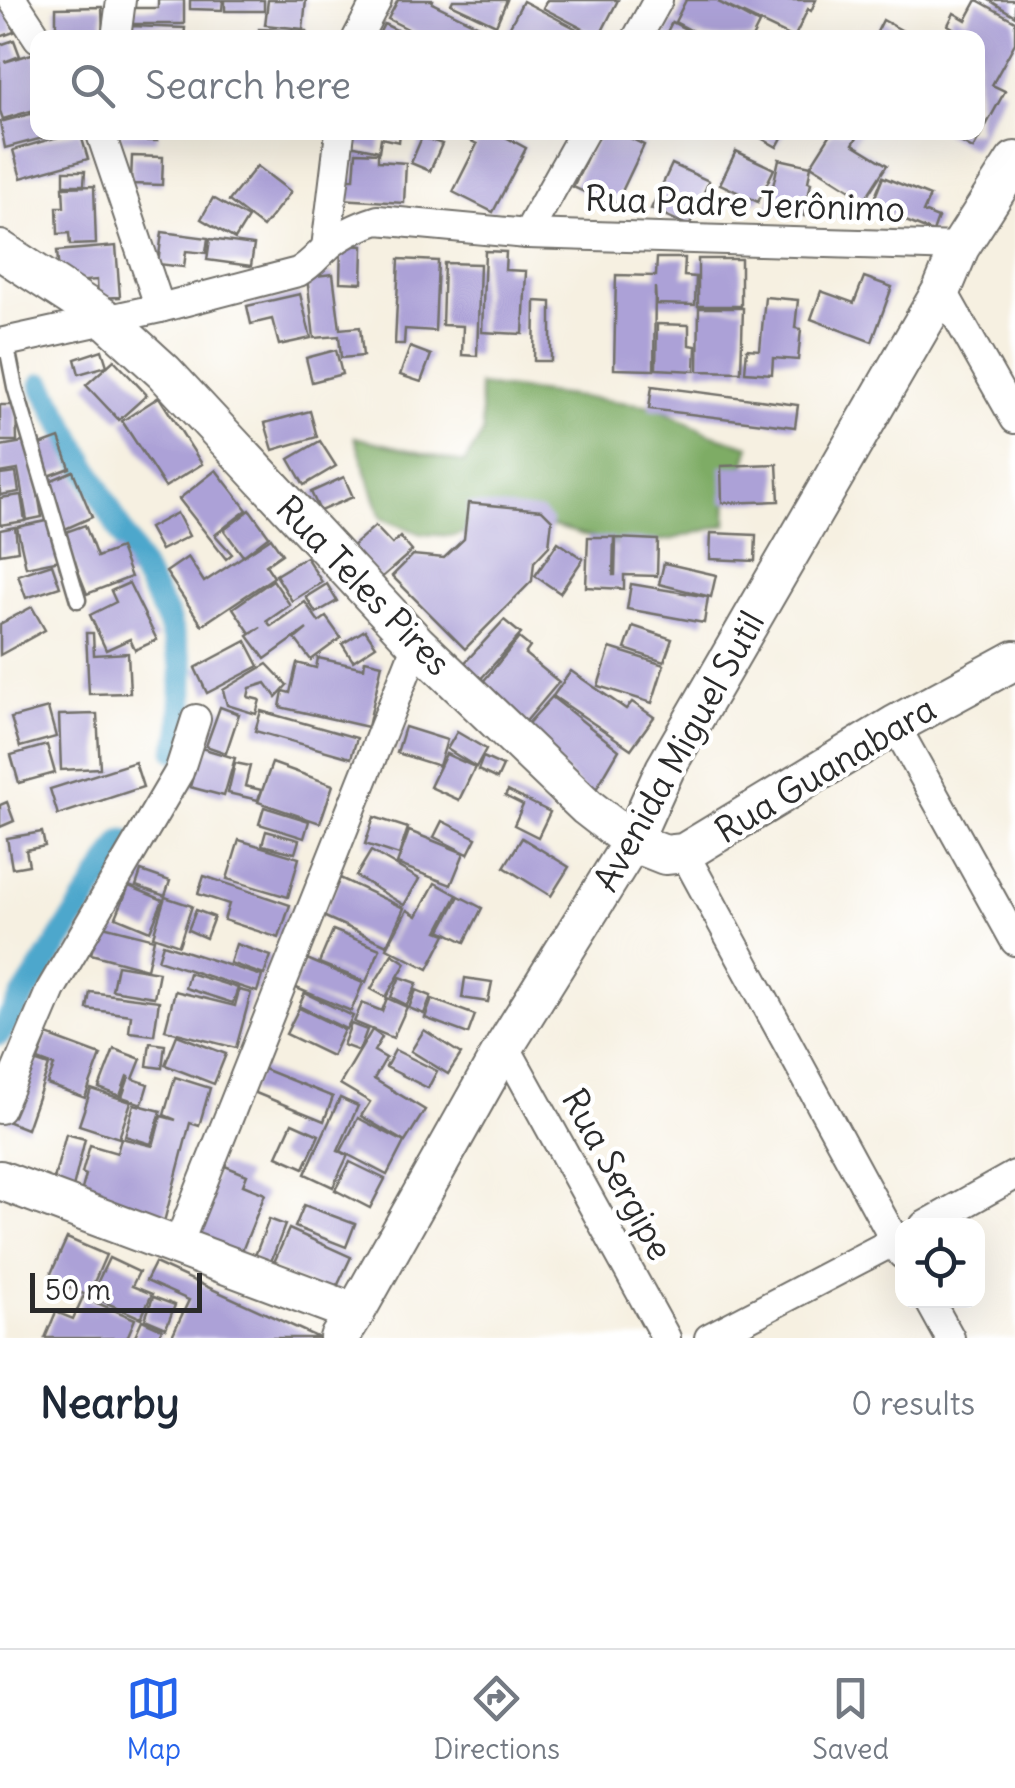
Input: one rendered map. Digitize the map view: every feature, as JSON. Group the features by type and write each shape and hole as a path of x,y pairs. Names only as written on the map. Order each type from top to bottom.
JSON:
{"street":[{"path":"13,0 33,30"},
{"path":"117,30 121,0"},
{"path":"355,30 358,0"},
{"path":"359,30 377,0"},
{"path":"641,30 658,0"},
{"path":"104,140 160,308"},
{"path":"326,248 339,140"},
{"path":"527,234 580,140"},
{"name":"Avenida Miguel Sutil","path":"347,1326 505,1046 598,894 660,850 665,769 942,290 960,247 1015,162"},
{"name":"Rua Padre Jerônimo","path":"3,343 298,272 356,227 378,220 527,234 960,247"},
{"name":"Rua Teles Pires","path":"0,250 106,319 164,372 416,644 587,808 660,850"},
{"path":"942,290 1006,385 1015,419"},
{"path":"177,1247 416,644"},
{"name":"Rua Guanabara","path":"660,850 1015,660"},
{"path":"0,1109 51,990 179,772 196,720"},
{"path":"896,725 1015,941"},
{"path":"660,850 895,1236"},
{"name":"Rua Sergipe","path":"505,1046 666,1338"},
{"path":"938,1218 1015,1174"},
{"path":"0,1186 177,1247 347,1326"},
{"path":"709,1338 895,1246"},
{"path":"933,1308 950,1338"}],"lane":[{"path":"3,343 78,600"}],"green space":[{"path":"479,385 654,406 710,434 750,446 741,476 727,493 726,525 673,539 621,546 511,519 454,536 421,534 381,518 355,437 464,463 483,433"}],"building":[{"path":"158,0 184,0 184,24 132,24 132,8 158,8"},
{"path":"190,0 223,0 222,10 190,9"},
{"path":"225,0 264,0 264,11 225,11"},
{"path":"268,0 306,0 303,29 265,25"},
{"path":"398,0 433,0 432,3 488,30 410,30 388,19"},
{"path":"453,0 507,0 496,25 451,4"},
{"path":"547,0 618,0 603,30 585,30 543,8"},
{"path":"686,0 816,0 798,30 777,30 718,2 759,24 756,30 690,30 675,22"},
{"path":"977,0 1015,21 1015,43 992,85 1005,91 985,127 985,30 956,30 948,25 954,13 966,20"},
{"path":"989,0 1015,0 1015,16"},
{"path":"523,1 579,30 508,30"},
{"path":"7,7 14,32 0,37 0,9"},
{"path":"102,7 103,30 56,30 56,8"},
{"path":"883,20 901,30 878,30"},
{"path":"672,22 687,30 668,30"},
{"path":"131,26 185,28 185,30 131,30"},
{"path":"14,40 20,56 4,62 30,54 30,111 3,119 0,111 0,45"},
{"path":"30,114 30,140 35,140 5,148 0,122"},
{"path":"47,140 82,140 88,159 21,178 13,150"},
{"path":"351,140 381,140 379,151 350,145"},
{"path":"421,140 442,144 430,171 411,163"},
{"path":"469,140 511,140 526,148 493,212 453,192 477,144"},
{"path":"595,140 634,140 644,145 615,206 573,187"},
{"path":"827,140 855,140 853,144 887,165 865,199 811,165"},
{"path":"957,140 978,140 973,149"},
{"path":"736,151 774,169 758,202 720,184"},
{"path":"356,152 378,153 378,161 406,163 404,203 340,199 341,179 354,179"},
{"path":"132,156 163,157 162,185 131,184"},
{"path":"779,159 811,166 804,216 768,209"},
{"path":"672,164 709,181 689,226 651,209"},
{"path":"257,166 291,192 263,227 229,201"},
{"path":"64,171 85,171 84,185 64,185"},
{"path":"883,177 930,196 923,212 938,218 933,232 871,207"},
{"path":"94,186 96,244 70,245 69,233 58,234 57,207 64,207 63,187"},
{"path":"213,198 248,218 235,239 201,219"},
{"path":"162,232 208,238 206,253 186,251 184,267 158,264"},
{"path":"210,239 254,245 251,266 207,260"},
{"path":"341,245 363,246 362,283 340,282"},
{"path":"116,246 120,297 98,298 97,280 60,283 57,251"},
{"path":"485,251 506,252 505,270 526,271 523,334 482,332"},
{"path":"657,258 685,258 684,276 696,277 695,305 656,304 655,287 654,370 614,369 616,275 656,276"},
{"path":"399,259 438,261 435,331 405,329 404,344 395,344"},
{"path":"698,259 741,259 741,306 698,306"},
{"path":"444,263 480,264 477,356 462,355 463,326 442,325"},
{"path":"333,274 340,329 360,327 363,356 341,358 339,336 314,338 307,277"},
{"path":"864,277 892,287 872,342 811,319 821,291 854,303"},
{"path":"300,294 311,338 279,345 272,319 251,324 247,306"},
{"path":"765,297 798,300 798,360 773,358 772,374 745,372 747,349 760,350"},
{"path":"535,301 551,302 551,361 534,361"},
{"path":"699,308 743,308 741,372 698,371"},
{"path":"657,324 689,325 689,345 696,346 695,371 656,369"},
{"path":"410,347 431,355 421,382 400,375"},
{"path":"102,350 107,366 79,374 75,359"},
{"path":"336,350 342,374 312,382 306,358"},
{"path":"114,360 147,395 119,420 86,385"},
{"path":"652,386 798,405 795,427 649,409"},
{"path":"159,397 202,464 165,487 122,421"},
{"path":"0,405 16,405 17,441 0,441"},
{"path":"310,411 317,437 273,450 265,423"},
{"path":"59,438 70,468 46,477 35,447"},
{"path":"29,441 42,517 27,520 18,470 0,473 0,446"},
{"path":"320,441 336,466 304,485 289,459"},
{"path":"777,464 779,501 722,503 721,466"},
{"path":"216,470 247,510 215,535 232,554 226,559 179,499"},
{"path":"73,471 92,517 65,529 45,483"},
{"path":"16,473 19,492 0,495 0,475"},
{"path":"344,477 353,497 320,511 311,492"},
{"path":"21,495 25,521 0,525 0,498"},
{"path":"468,503 542,510 552,520 549,546 534,562 532,581 465,649 392,576 413,555 444,558 464,539"},
{"path":"250,510 269,536 243,556 224,530"},
{"path":"177,513 189,536 161,550 149,528"},
{"path":"51,520 60,560 26,567 17,527"},
{"path":"85,525 97,557 120,548 131,577 87,594 63,533"},
{"path":"375,526 392,544 400,537 412,551 380,579 351,547"},
{"path":"15,527 18,551 0,554 0,530"},
{"path":"711,533 756,535 755,561 710,559"},
{"path":"588,537 614,537 613,575 616,538 658,540 657,576 624,575 624,589 586,587"},
{"path":"271,538 282,554 266,565 274,577 202,625 166,572 188,557 204,582"},
{"path":"558,542 583,559 560,593 535,576"},
{"path":"306,557 322,582 292,601 276,575"},
{"path":"664,563 716,575 711,597 659,584"},
{"path":"52,564 60,587 26,598 18,575"},
{"path":"273,580 290,605 267,621 271,626 305,602 319,622 326,617 341,638 311,660 295,639 307,629 265,659 248,636 261,627 250,633 233,608"},
{"path":"129,583 157,640 135,650 130,639 106,650 90,615 116,602 111,591"},
{"path":"327,584 337,601 316,613 306,597"},
{"path":"631,584 708,597 704,623 627,609"},
{"path":"32,607 45,630 0,655 0,624"},
{"path":"504,620 521,634 477,683 460,668"},
{"path":"633,626 672,639 664,662 625,649"},
{"path":"365,630 376,646 353,661 342,644"},
{"path":"86,633 93,633 94,655 128,653 130,693 89,694"},
{"path":"519,638 530,647 525,654 559,682 522,726 477,689"},
{"path":"246,641 259,666 207,693 195,668"},
{"path":"610,648 664,665 652,703 598,686"},
{"path":"318,658 364,668 365,660 382,664 368,727 280,707 283,691 290,693 297,663 316,668"},
{"path":"267,664 287,685 276,697 266,683 250,688 248,697 260,700 256,714 227,705 223,690"},
{"path":"571,671 626,709 632,702 654,717 631,749 553,696"},
{"path":"552,697 619,750 591,798 524,728"},
{"path":"220,707 239,714 226,753 206,746"},
{"path":"48,708 56,737 20,747 11,718"},
{"path":"261,711 357,738 351,758 255,731"},
{"path":"97,714 100,768 61,770 59,715"},
{"path":"405,727 447,740 439,766 397,753"},
{"path":"457,732 486,749 476,767 447,749"},
{"path":"47,745 55,773 19,783 11,755"},
{"path":"201,748 235,758 224,796 190,787"},
{"path":"446,754 475,767 459,800 430,787"},
{"path":"483,757 503,766 497,779 478,770"},
{"path":"135,762 143,787 58,815 50,789"},
{"path":"235,763 250,766 245,786 261,790 258,800 228,793"},
{"path":"272,763 333,785 320,823 258,802"},
{"path":"508,791 550,812 538,837 514,825 523,805 505,796"},
{"path":"7,802 14,821 0,827 0,805"},
{"path":"264,807 309,821 304,838 259,824"},
{"path":"374,817 408,828 399,855 365,844"},
{"path":"442,821 476,838 468,854 434,837"},
{"path":"266,831 299,840 295,853 262,845"},
{"path":"409,831 464,853 451,885 397,864"},
{"path":"42,832 45,846 26,850 29,865 12,868 7,838"},
{"path":"522,838 569,867 551,896 504,867"},
{"path":"239,840 299,858 288,897 227,879"},
{"path":"371,851 419,879 404,905 356,876"},
{"path":"141,871 170,881 165,896 136,886"},
{"path":"204,876 290,905 279,938 224,920 229,904 198,894"},
{"path":"340,878 404,908 387,945 323,916"},
{"path":"435,883 457,895 438,931 446,934 428,969 387,948 407,910 417,916"},
{"path":"129,886 163,900 150,931 116,917"},
{"path":"459,896 482,908 465,942 441,930"},
{"path":"165,897 192,906 179,945 153,936"},
{"path":"196,910 214,917 206,938 188,930"},
{"path":"99,925 154,939 147,969 91,954"},
{"path":"333,930 380,949 366,982 319,963"},
{"path":"163,944 262,976 257,992 158,960"},
{"path":"236,944 271,956 264,975 230,963"},
{"path":"392,954 406,963 386,997 371,989"},
{"path":"307,959 363,983 351,1011 294,987"},
{"path":"117,965 159,972 154,997 112,990"},
{"path":"189,973 238,988 233,1003 185,988"},
{"path":"400,977 417,983 407,1005 391,997"},
{"path":"465,978 492,982 488,1002 462,998"},
{"path":"239,990 251,993 236,1048 165,1030 175,991 235,1006"},
{"path":"416,990 431,996 424,1014 409,1008"},
{"path":"90,992 159,1001 154,1035 129,1032 131,1015 87,1009"},
{"path":"305,993 353,1016 346,1029 299,1006"},
{"path":"387,998 407,1007 393,1038 354,1022 362,1003 382,1011"},
{"path":"432,999 475,1015 468,1034 425,1018"},
{"path":"299,1008 344,1030 332,1056 286,1034"},
{"path":"351,1024 367,1030 359,1051 343,1045"},
{"path":"372,1030 382,1037 374,1051 386,1058 374,1079 425,1110 405,1142 361,1116 370,1102 340,1084"},
{"path":"424,1030 461,1054 448,1074 411,1051"},
{"path":"47,1035 101,1055 85,1098 47,1084 54,1066 38,1060"},
{"path":"177,1035 226,1054 214,1084 165,1065"},
{"path":"150,1043 165,1045 162,1068 147,1066"},
{"path":"114,1049 141,1059 133,1079 148,1084 142,1104 122,1097 127,1076 120,1096 99,1088"},
{"path":"395,1050 437,1071 428,1088 386,1067"},
{"path":"25,1058 49,1066 27,1129 4,1120"},
{"path":"261,1068 333,1097 324,1121 251,1091"},
{"path":"175,1077 210,1088 199,1126 190,1123 164,1222 79,1200 90,1145 117,1153 121,1138 153,1146 161,1116 176,1120 164,1115"},
{"path":"91,1089 131,1102 119,1138 79,1125"},
{"path":"340,1098 358,1106 338,1151 348,1155 333,1187 305,1174"},
{"path":"134,1104 161,1111 151,1144 125,1136"},
{"path":"358,1118 404,1142 387,1175 341,1151"},
{"path":"292,1123 319,1135 304,1168 277,1156"},
{"path":"66,1134 85,1139 73,1188 53,1183"},
{"path":"350,1162 385,1179 370,1208 335,1190"},
{"path":"220,1164 247,1175 243,1185 265,1194 240,1256 191,1237"},
{"path":"304,1205 355,1224 346,1247 295,1227"},
{"path":"269,1219 285,1225 269,1267 253,1261"},
{"path":"289,1229 351,1257 333,1295 272,1267"},
{"path":"67,1238 106,1255 88,1296 49,1278"},
{"path":"109,1258 139,1272 132,1286 152,1294 141,1318 91,1296"},
{"path":"155,1263 319,1338 171,1338 189,1300 146,1281"},
{"path":"83,1297 135,1319 127,1338 45,1338 56,1312 73,1319"},
{"path":"153,1297 175,1305 166,1328 145,1319"},
{"path":"142,1320 162,1329 158,1338 134,1338"}],"waterway":[{"path":"42,385 167,617 182,667 182,733 176,750"},
{"path":"0,1033 124,841"}]}
